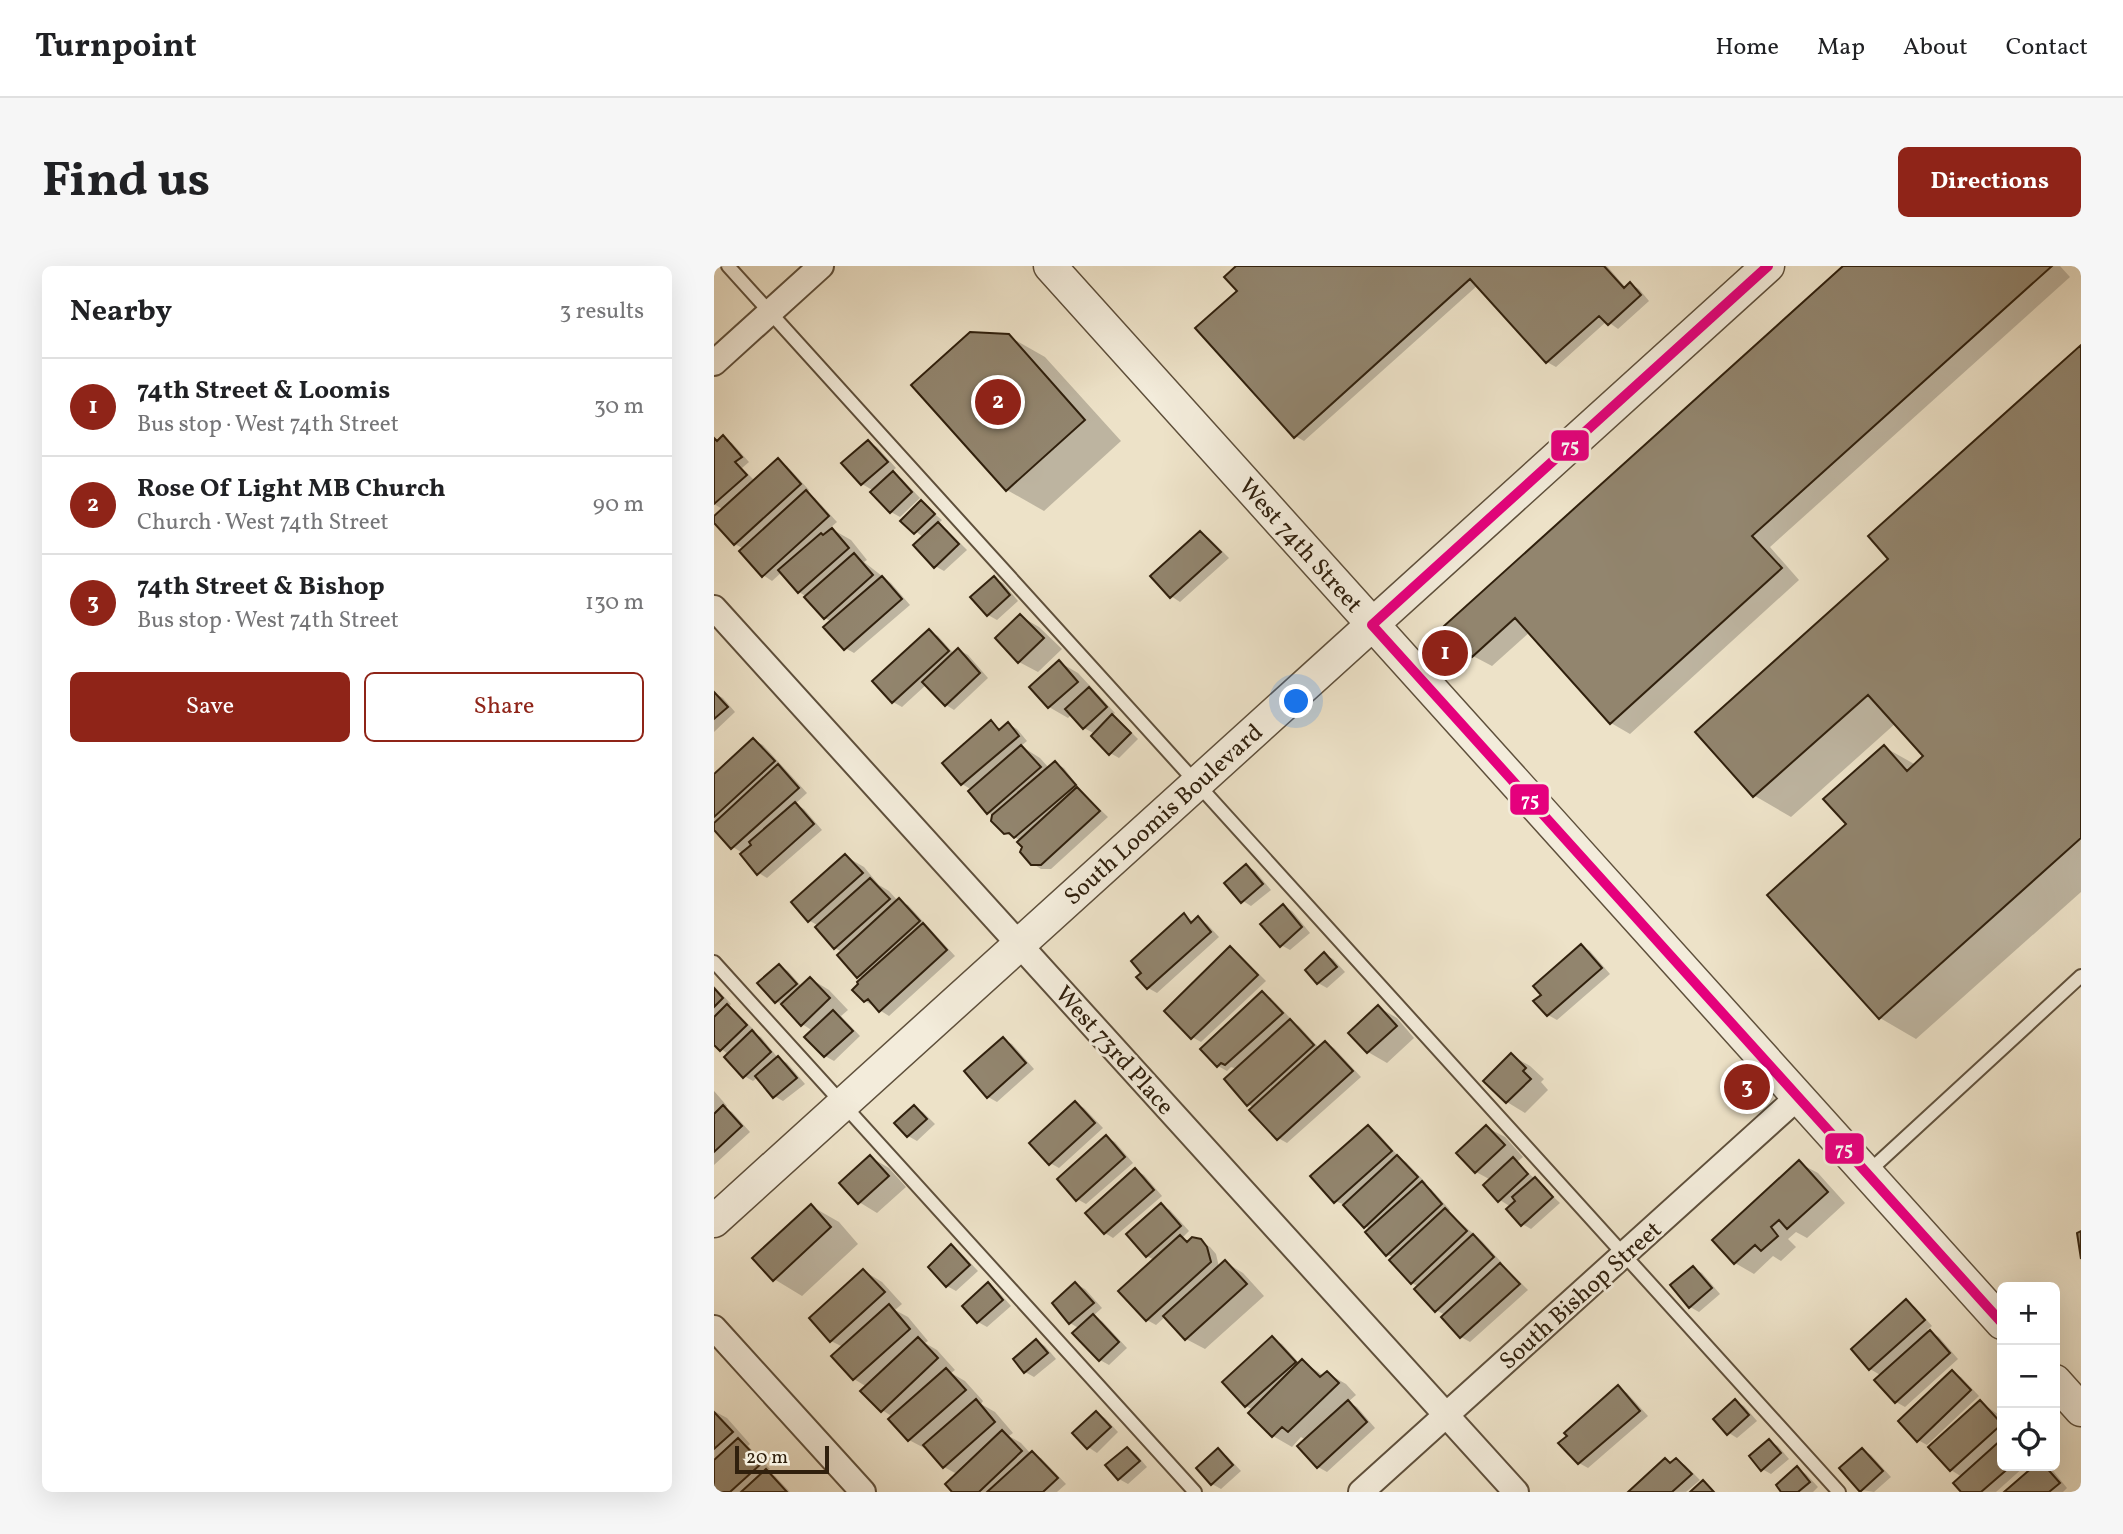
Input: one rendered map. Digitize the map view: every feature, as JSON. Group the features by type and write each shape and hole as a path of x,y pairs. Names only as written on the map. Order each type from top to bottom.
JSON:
{"street":[{"path":"714,363 821,266"},
{"name":"West 74th Street","path":"1050,266 1997,1317"},
{"name":"South Loomis Boulevard","path":"714,1221 1768,266"},
{"name":"West 73rd Place","path":"714,608 1516,1492"},
{"name":"South Bishop Street","path":"1361,1492 1798,1097"},
{"path":"714,1328 863,1492"},
{"path":"2060,1387 2081,1410"}],"lane":[{"path":"729,266 1839,1492"},
{"path":"714,962 1195,1492"},
{"path":"1867,1173 2081,976"}],"building":[{"path":"1236,266 1604,266 1624,288 1630,282 1641,295 1608,325 1599,316 1546,363 1470,279 1294,438 1195,328 1237,291 1224,277"},
{"path":"1843,266 2052,266 1752,536 1782,568 1610,724 1515,618 1472,657 1444,626"},
{"path":"970,332 1009,334 1085,420 1006,491 911,385"},
{"path":"2081,345 2081,838 1879,1019 1767,895 1846,824 1823,799 1884,745 1907,771 1923,756 1868,695 1753,797 1695,732 1888,559 1868,536"},
{"path":"723,435 742,457 735,462 747,475 714,504 714,438 717,441"},
{"path":"868,440 888,462 861,485 841,463"},
{"path":"778,458 801,484 734,545 714,523 714,516"},
{"path":"893,471 912,492 890,513 870,492"},
{"path":"806,490 829,516 762,577 739,551"},
{"path":"921,500 935,514 914,534 900,521"},
{"path":"938,522 959,544 934,568 913,545"},
{"path":"832,528 849,548 798,593 778,570 821,533 823,535"},
{"path":"1200,531 1221,552 1170,598 1150,576"},
{"path":"854,553 873,575 824,619 804,597"},
{"path":"882,576 902,599 844,650 823,627"},
{"path":"994,576 1010,595 987,616 970,597"},
{"path":"1020,614 1044,638 1018,663 995,638"},
{"path":"929,629 949,651 892,703 872,681"},
{"path":"958,648 980,673 945,706 922,682"},
{"path":"1059,660 1078,682 1048,708 1029,687"},
{"path":"1089,687 1107,707 1083,729 1065,709"},
{"path":"714,692 728,707 714,719"},
{"path":"1112,714 1131,733 1109,755 1091,736"},
{"path":"991,720 999,730 1008,722 1019,736 961,785 942,763"},
{"path":"753,738 775,761 714,817 714,774"},
{"path":"1021,745 1041,767 987,814 968,791"},
{"path":"1055,761 1076,785 1014,838 1009,833 1004,834 991,821 992,815"},
{"path":"778,764 799,788 731,849 714,830 714,823"},
{"path":"1077,787 1100,811 1041,865 1031,865 1020,852 1022,847 1017,842"},
{"path":"795,802 814,824 757,875 740,854 751,845 749,842"},
{"path":"845,854 863,873 808,922 791,902"},
{"path":"1246,864 1263,884 1241,903 1224,883"},
{"path":"870,878 890,899 834,949 815,927"},
{"path":"899,898 920,921 857,978 837,955"},
{"path":"1283,904 1302,927 1280,947 1260,924"},
{"path":"1184,913 1191,923 1198,916 1211,932 1147,989 1136,977 1141,973 1131,961"},
{"path":"923,923 947,950 879,1012 868,999 864,1002 852,990 857,982"},
{"path":"1581,944 1602,968 1547,1016 1533,1001 1541,995 1533,986"},
{"path":"1230,946 1258,975 1191,1039 1164,1011"},
{"path":"1324,952 1337,967 1317,984 1305,970"},
{"path":"779,964 797,984 775,1003 757,983"},
{"path":"810,977 830,998 801,1026 781,1004"},
{"path":"714,988 723,998 714,1007"},
{"path":"1262,991 1283,1013 1225,1065 1221,1063 1217,1067 1200,1049"},
{"path":"727,1004 747,1025 720,1051 714,1045 714,1017"},
{"path":"1378,1005 1397,1026 1367,1053 1348,1033"},
{"path":"833,1010 853,1031 824,1057 804,1037"},
{"path":"1290,1019 1314,1045 1247,1106 1224,1079"},
{"path":"752,1030 771,1052 743,1078 724,1057"},
{"path":"1003,1037 1026,1063 987,1098 964,1071"},
{"path":"1325,1041 1353,1071 1277,1140 1249,1110"},
{"path":"1511,1053 1526,1068 1523,1071 1531,1079 1506,1103 1483,1081"},
{"path":"778,1056 797,1078 773,1098 755,1076"},
{"path":"1075,1101 1095,1123 1049,1165 1029,1143"},
{"path":"723,1105 742,1126 714,1152 714,1114"},
{"path":"914,1105 927,1119 907,1137 894,1123"},
{"path":"1368,1125 1392,1151 1334,1203 1310,1176"},
{"path":"1486,1125 1505,1145 1475,1173 1456,1153"},
{"path":"1106,1135 1125,1157 1076,1201 1057,1179"},
{"path":"870,1155 889,1176 858,1204 839,1183"},
{"path":"1397,1155 1418,1177 1364,1228 1343,1205"},
{"path":"1513,1157 1528,1174 1498,1202 1483,1185"},
{"path":"1799,1160 1828,1192 1787,1229 1779,1220 1771,1227 1778,1236 1761,1251 1755,1245 1734,1264 1712,1240"},
{"path":"1135,1168 1154,1190 1104,1234 1085,1213"},
{"path":"1535,1177 1553,1197 1521,1226 1506,1209 1515,1201 1512,1197"},
{"path":"1422,1181 1442,1204 1386,1256 1365,1232"},
{"path":"1161,1203 1181,1226 1146,1257 1126,1234"},
{"path":"811,1204 831,1227 773,1281 752,1258"},
{"path":"1445,1208 1467,1231 1411,1284 1389,1260"},
{"path":"2081,1231 2081,1259 2077,1233"},
{"path":"1473,1234 1494,1257 1435,1312 1414,1289"},
{"path":"1180,1235 1187,1242 1192,1237 1201,1239 1207,1247 1211,1262 1146,1321 1118,1291"},
{"path":"951,1244 970,1265 946,1287 928,1267"},
{"path":"1225,1260 1247,1284 1185,1340 1163,1316"},
{"path":"1500,1263 1520,1284 1460,1338 1441,1317"},
{"path":"1693,1266 1712,1288 1689,1308 1670,1285"},
{"path":"863,1269 885,1292 830,1342 809,1318"},
{"path":"988,1282 1003,1300 977,1323 962,1306"},
{"path":"1075,1282 1094,1303 1069,1324 1052,1303"},
{"path":"1906,1299 1925,1320 1869,1370 1851,1349"},
{"path":"889,1304 910,1329 853,1380 831,1356"},
{"path":"1093,1314 1119,1342 1099,1361 1072,1333"},
{"path":"1930,1330 1950,1353 1895,1403 1874,1380"},
{"path":"1272,1336 1296,1362 1245,1407 1222,1382"},
{"path":"918,1337 938,1358 881,1412 860,1391"},
{"path":"1036,1339 1048,1353 1024,1373 1013,1359"},
{"path":"1302,1359 1320,1377 1327,1371 1339,1383 1288,1432 1282,1427 1272,1437 1248,1413"},
{"path":"946,1368 966,1390 908,1441 888,1419"},
{"path":"1952,1370 1971,1390 1917,1442 1898,1421"},
{"path":"1618,1385 1640,1411 1578,1464 1558,1443 1567,1436 1564,1433"},
{"path":"976,1399 995,1422 943,1468 923,1445"},
{"path":"1735,1399 1749,1415 1727,1435 1713,1419"},
{"path":"1348,1400 1367,1422 1317,1468 1297,1446"},
{"path":"1980,1400 1997,1419 1997,1429 1950,1471 1928,1447"},
{"path":"1096,1411 1111,1427 1087,1449 1072,1433"},
{"path":"714,1412 733,1432 714,1449"},
{"path":"1002,1430 1022,1451 979,1492 952,1492 945,1484"},
{"path":"738,1438 762,1463 730,1492 714,1492 714,1460"},
{"path":"1769,1439 1781,1453 1761,1471 1749,1456"},
{"path":"1997,1443 1997,1471 2005,1471 1981,1492 1961,1492 1953,1483"},
{"path":"1127,1447 1140,1461 1118,1480 1105,1465"},
{"path":"1218,1448 1233,1465 1211,1485 1196,1468"},
{"path":"1862,1448 1883,1471 1860,1492 1839,1468"},
{"path":"1032,1451 1058,1478 1043,1492 987,1492"},
{"path":"1665,1458 1670,1463 1676,1458 1692,1474 1672,1492 1628,1492"},
{"path":"1797,1466 1810,1482 1798,1492 1781,1492 1776,1485"},
{"path":"766,1469 787,1492 741,1492"},
{"path":"2028,1471 2049,1471 2060,1483 2049,1492 2004,1492"},
{"path":"1703,1480 1714,1492 1690,1492"}],"transit line":[{"name":"75","path":"1372,625 1768,266"},
{"name":"75","path":"1372,625 1997,1317"}],"place":[{"name":"Rose Of Light MB Church","path":"998,402"},
{"name":"74th Street & Loomis","path":"1445,653"},
{"name":"74th Street & Bishop","path":"1747,1087"}]}
